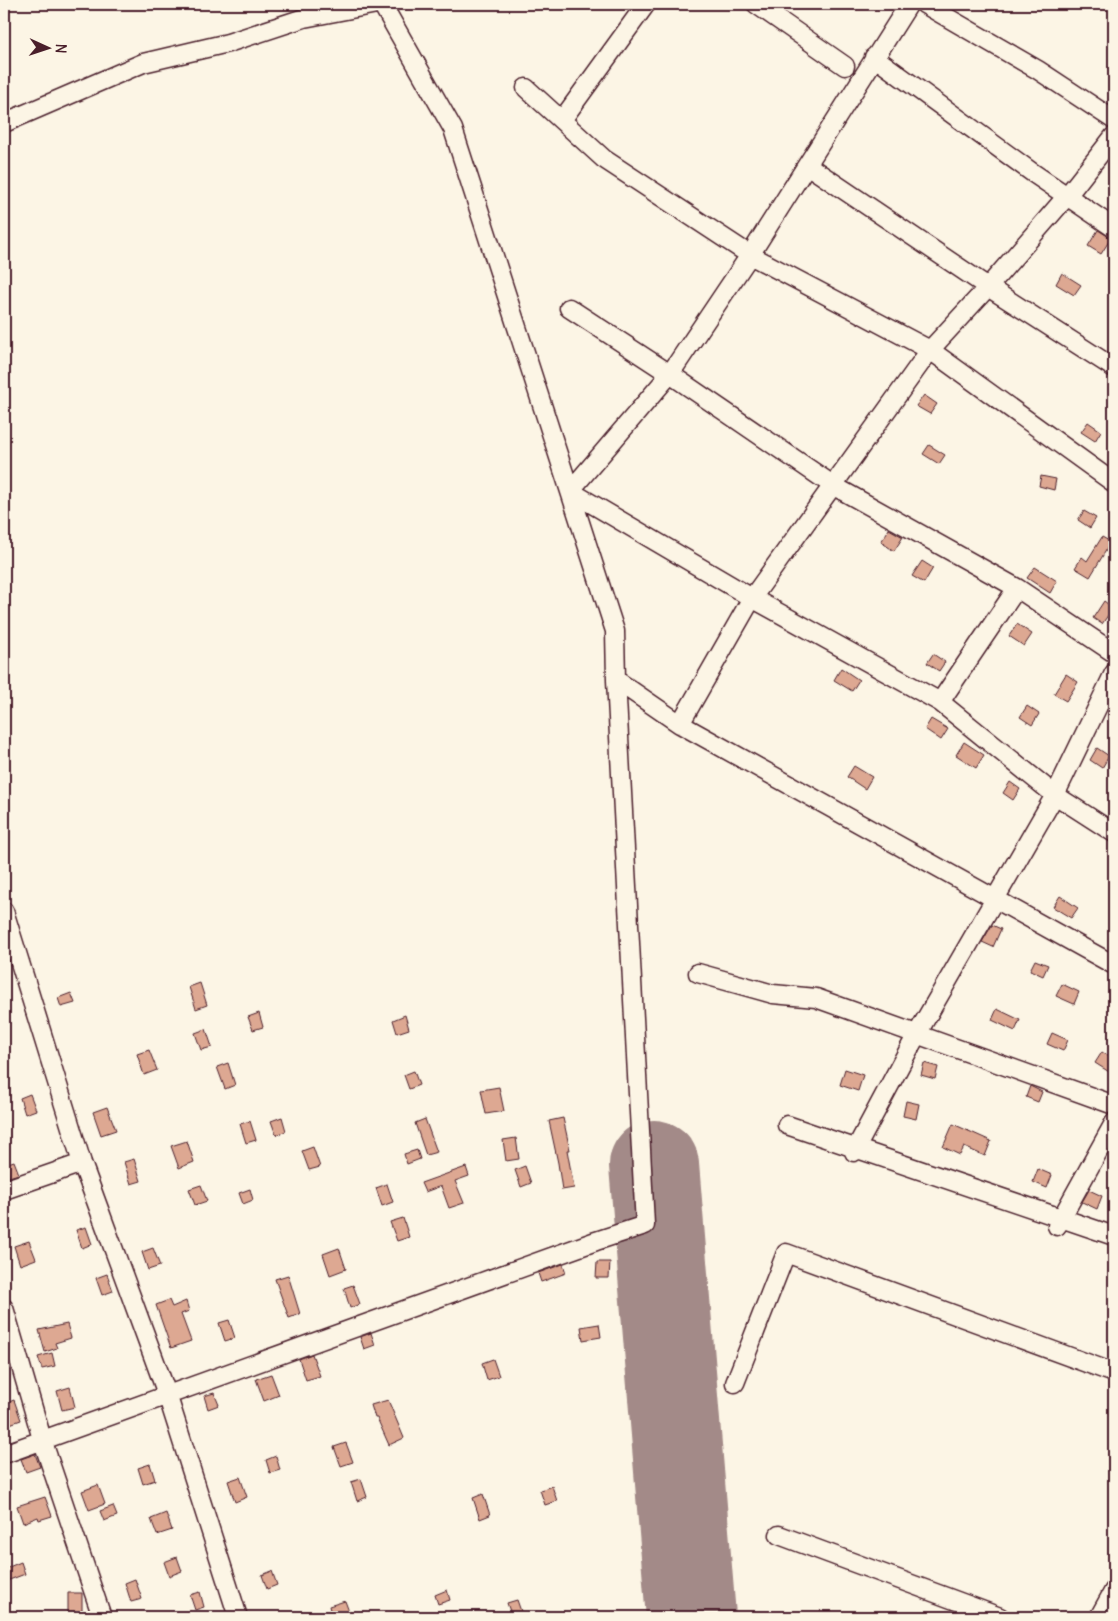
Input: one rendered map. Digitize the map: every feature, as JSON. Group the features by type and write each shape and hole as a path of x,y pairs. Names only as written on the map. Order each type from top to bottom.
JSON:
{"street":[{"path":"4,123 142,63 228,43 304,18 377,4"},
{"path":"4,1454 167,1394 645,1225 615,631 453,129 382,4"},
{"path":"562,120 646,4"},
{"path":"756,4 845,66"},
{"path":"570,491 670,374 750,255 909,4"},
{"path":"924,4 1038,70 1114,120"},
{"path":"874,57 1114,228"},
{"path":"526,88 604,159 750,255 930,350 1114,483"},
{"path":"680,724 752,598 930,350 1067,196 1114,136"},
{"path":"807,165 988,287 1114,368"},
{"path":"569,308 670,374 834,486 1017,588 1114,653"},
{"path":"570,491 752,598 940,702 1054,795 1114,832"},
{"path":"940,702 1017,588"},
{"path":"855,1150 917,1034 1054,795 1114,673"},
{"path":"616,680 680,724 1114,965"},
{"path":"4,911 82,1163 167,1394 238,1617"},
{"path":"698,973 773,994 816,998 1114,1105"},
{"path":"1059,1222 1114,1123"},
{"path":"787,1125 1059,1222 1114,1236"},
{"path":"4,1190 82,1163"},
{"path":"735,1383 786,1253 1114,1373"},
{"path":"4,1308 42,1439 102,1617"},
{"path":"779,1535 1000,1617"},
{"path":"1099,1617 1114,1590"}],"building":[{"path":"1098,230 1111,238 1101,254 1088,246"},
{"path":"1062,273 1081,285 1074,295 1056,284"},
{"path":"924,395 937,404 930,414 916,406"},
{"path":"1088,422 1101,431 1095,441 1081,432"},
{"path":"929,445 945,455 939,464 923,454"},
{"path":"1041,476 1056,479 1054,490 1039,486"},
{"path":"1084,511 1096,518 1090,528 1078,520"},
{"path":"889,529 903,537 894,551 881,542"},
{"path":"1102,537 1111,542 1090,577 1075,568 1082,557 1087,561"},
{"path":"922,561 933,568 924,583 912,576"},
{"path":"1035,567 1057,581 1050,593 1027,578"},
{"path":"1104,601 1113,608 1102,624 1093,618"},
{"path":"1017,624 1032,634 1024,646 1009,636"},
{"path":"933,654 945,662 939,671 927,663"},
{"path":"841,668 859,680 852,691 834,680"},
{"path":"1066,674 1078,682 1066,701 1054,694"},
{"path":"1027,706 1039,714 1032,725 1020,717"},
{"path":"931,719 948,729 941,740 925,729"},
{"path":"964,742 984,755 976,768 956,755"},
{"path":"1097,748 1109,756 1102,768 1090,760"},
{"path":"854,766 872,777 865,789 847,777"},
{"path":"1010,782 1020,789 1013,800 1003,793"},
{"path":"1060,896 1078,908 1071,918 1053,907"},
{"path":"992,925 1001,929 993,947 982,942"},
{"path":"1035,960 1048,965 1043,976 1030,970"},
{"path":"200,983 207,1005 196,1009 189,987"},
{"path":"1062,984 1079,992 1074,1004 1056,996"},
{"path":"71,993 75,1003 61,1007 58,998"},
{"path":"997,1009 1020,1020 1015,1031 992,1020"},
{"path":"259,1013 263,1027 253,1030 248,1017"},
{"path":"405,1015 409,1029 397,1033 393,1020"},
{"path":"206,1029 212,1047 201,1050 195,1033"},
{"path":"1052,1033 1068,1040 1063,1051 1047,1044"},
{"path":"149,1050 157,1070 144,1075 137,1054"},
{"path":"1102,1052 1114,1060 1114,1075 1095,1063"},
{"path":"228,1063 235,1085 225,1089 217,1067"},
{"path":"924,1063 938,1067 935,1079 921,1075"},
{"path":"845,1069 863,1075 858,1091 840,1085"},
{"path":"414,1071 419,1085 409,1089 404,1075"},
{"path":"1030,1086 1042,1092 1038,1102 1026,1097"},
{"path":"499,1087 504,1111 486,1114 481,1090"},
{"path":"30,1094 36,1110 25,1114 20,1098"},
{"path":"906,1101 919,1104 916,1119 903,1116"},
{"path":"107,1107 116,1130 101,1135 93,1112"},
{"path":"282,1117 286,1131 276,1135 271,1121"},
{"path":"563,1118 570,1150 567,1150 574,1188 562,1190 549,1121"},
{"path":"425,1119 437,1152 426,1155 415,1123"},
{"path":"250,1121 256,1140 246,1143 240,1124"},
{"path":"953,1124 991,1141 985,1156 964,1147 960,1155 943,1147"},
{"path":"516,1138 519,1159 506,1161 503,1140"},
{"path":"187,1141 194,1162 179,1168 171,1146"},
{"path":"313,1147 320,1167 309,1170 302,1151"},
{"path":"417,1150 420,1159 407,1164 404,1154"},
{"path":"134,1159 141,1181 131,1184 124,1162"},
{"path":"14,1161 19,1174 9,1177 5,1164"},
{"path":"525,1166 531,1183 521,1187 515,1170"},
{"path":"466,1167 469,1176 455,1181 464,1203 449,1208 441,1186 425,1192 421,1183"},
{"path":"1038,1169 1052,1175 1047,1188 1033,1182"},
{"path":"387,1184 393,1202 382,1206 376,1188"},
{"path":"201,1185 207,1201 195,1205 189,1189"},
{"path":"250,1189 253,1200 243,1204 239,1193"},
{"path":"1089,1190 1102,1196 1097,1209 1082,1202"},
{"path":"403,1218 409,1237 397,1241 390,1222"},
{"path":"86,1227 92,1244 82,1248 76,1230"},
{"path":"29,1241 36,1259 20,1265 14,1246"},
{"path":"153,1248 160,1266 148,1270 142,1252"},
{"path":"339,1248 346,1269 330,1275 323,1254"},
{"path":"597,1262 610,1262 609,1278 596,1278"},
{"path":"563,1264 566,1273 541,1282 538,1273"},
{"path":"107,1274 113,1291 102,1295 96,1278"},
{"path":"288,1275 300,1314 289,1318 275,1279"},
{"path":"353,1285 360,1304 350,1308 344,1288"},
{"path":"169,1300 172,1307 186,1301 189,1311 181,1314 191,1341 171,1348 156,1305"},
{"path":"229,1320 235,1338 225,1341 219,1323"},
{"path":"67,1324 71,1338 55,1343 57,1348 45,1352 39,1330"},
{"path":"599,1324 601,1337 583,1340 581,1327"},
{"path":"371,1333 375,1345 364,1349 360,1337"},
{"path":"52,1353 55,1366 42,1369 38,1357"},
{"path":"312,1354 320,1376 306,1380 299,1359"},
{"path":"493,1359 499,1376 487,1380 482,1363"},
{"path":"271,1374 279,1395 264,1401 256,1379"},
{"path":"70,1387 75,1407 62,1410 57,1391"},
{"path":"214,1393 219,1405 208,1409 204,1396"},
{"path":"14,1400 21,1420 4,1426 4,1404"},
{"path":"388,1400 404,1438 389,1445 377,1418 375,1418 371,1405"},
{"path":"346,1443 353,1462 341,1466 334,1447"},
{"path":"35,1454 40,1467 26,1472 21,1459"},
{"path":"276,1456 280,1470 270,1473 266,1460"},
{"path":"150,1464 155,1480 143,1484 138,1468"},
{"path":"240,1477 247,1497 235,1502 228,1481"},
{"path":"361,1479 367,1497 357,1501 351,1482"},
{"path":"98,1485 105,1504 89,1510 82,1491"},
{"path":"552,1486 557,1501 545,1505 540,1490"},
{"path":"483,1494 490,1515 480,1519 473,1498"},
{"path":"45,1497 52,1516 39,1520 38,1517 23,1523 17,1506"},
{"path":"113,1506 117,1516 104,1521 100,1511"},
{"path":"166,1513 172,1530 157,1535 151,1519"},
{"path":"177,1557 182,1571 169,1576 164,1562"},
{"path":"21,1562 25,1574 4,1582 4,1569"},
{"path":"272,1571 277,1585 267,1589 262,1575"},
{"path":"135,1579 142,1599 131,1602 125,1583"},
{"path":"447,1590 450,1600 438,1604 435,1595"},
{"path":"200,1592 204,1607 195,1610 190,1595"},
{"path":"68,1593 82,1593 82,1617 68,1617"},
{"path":"517,1600 523,1617 512,1617 507,1603"},
{"path":"345,1601 351,1617 332,1617 329,1606"}],"runway":[{"path":"654,1165 691,1617"}]}
